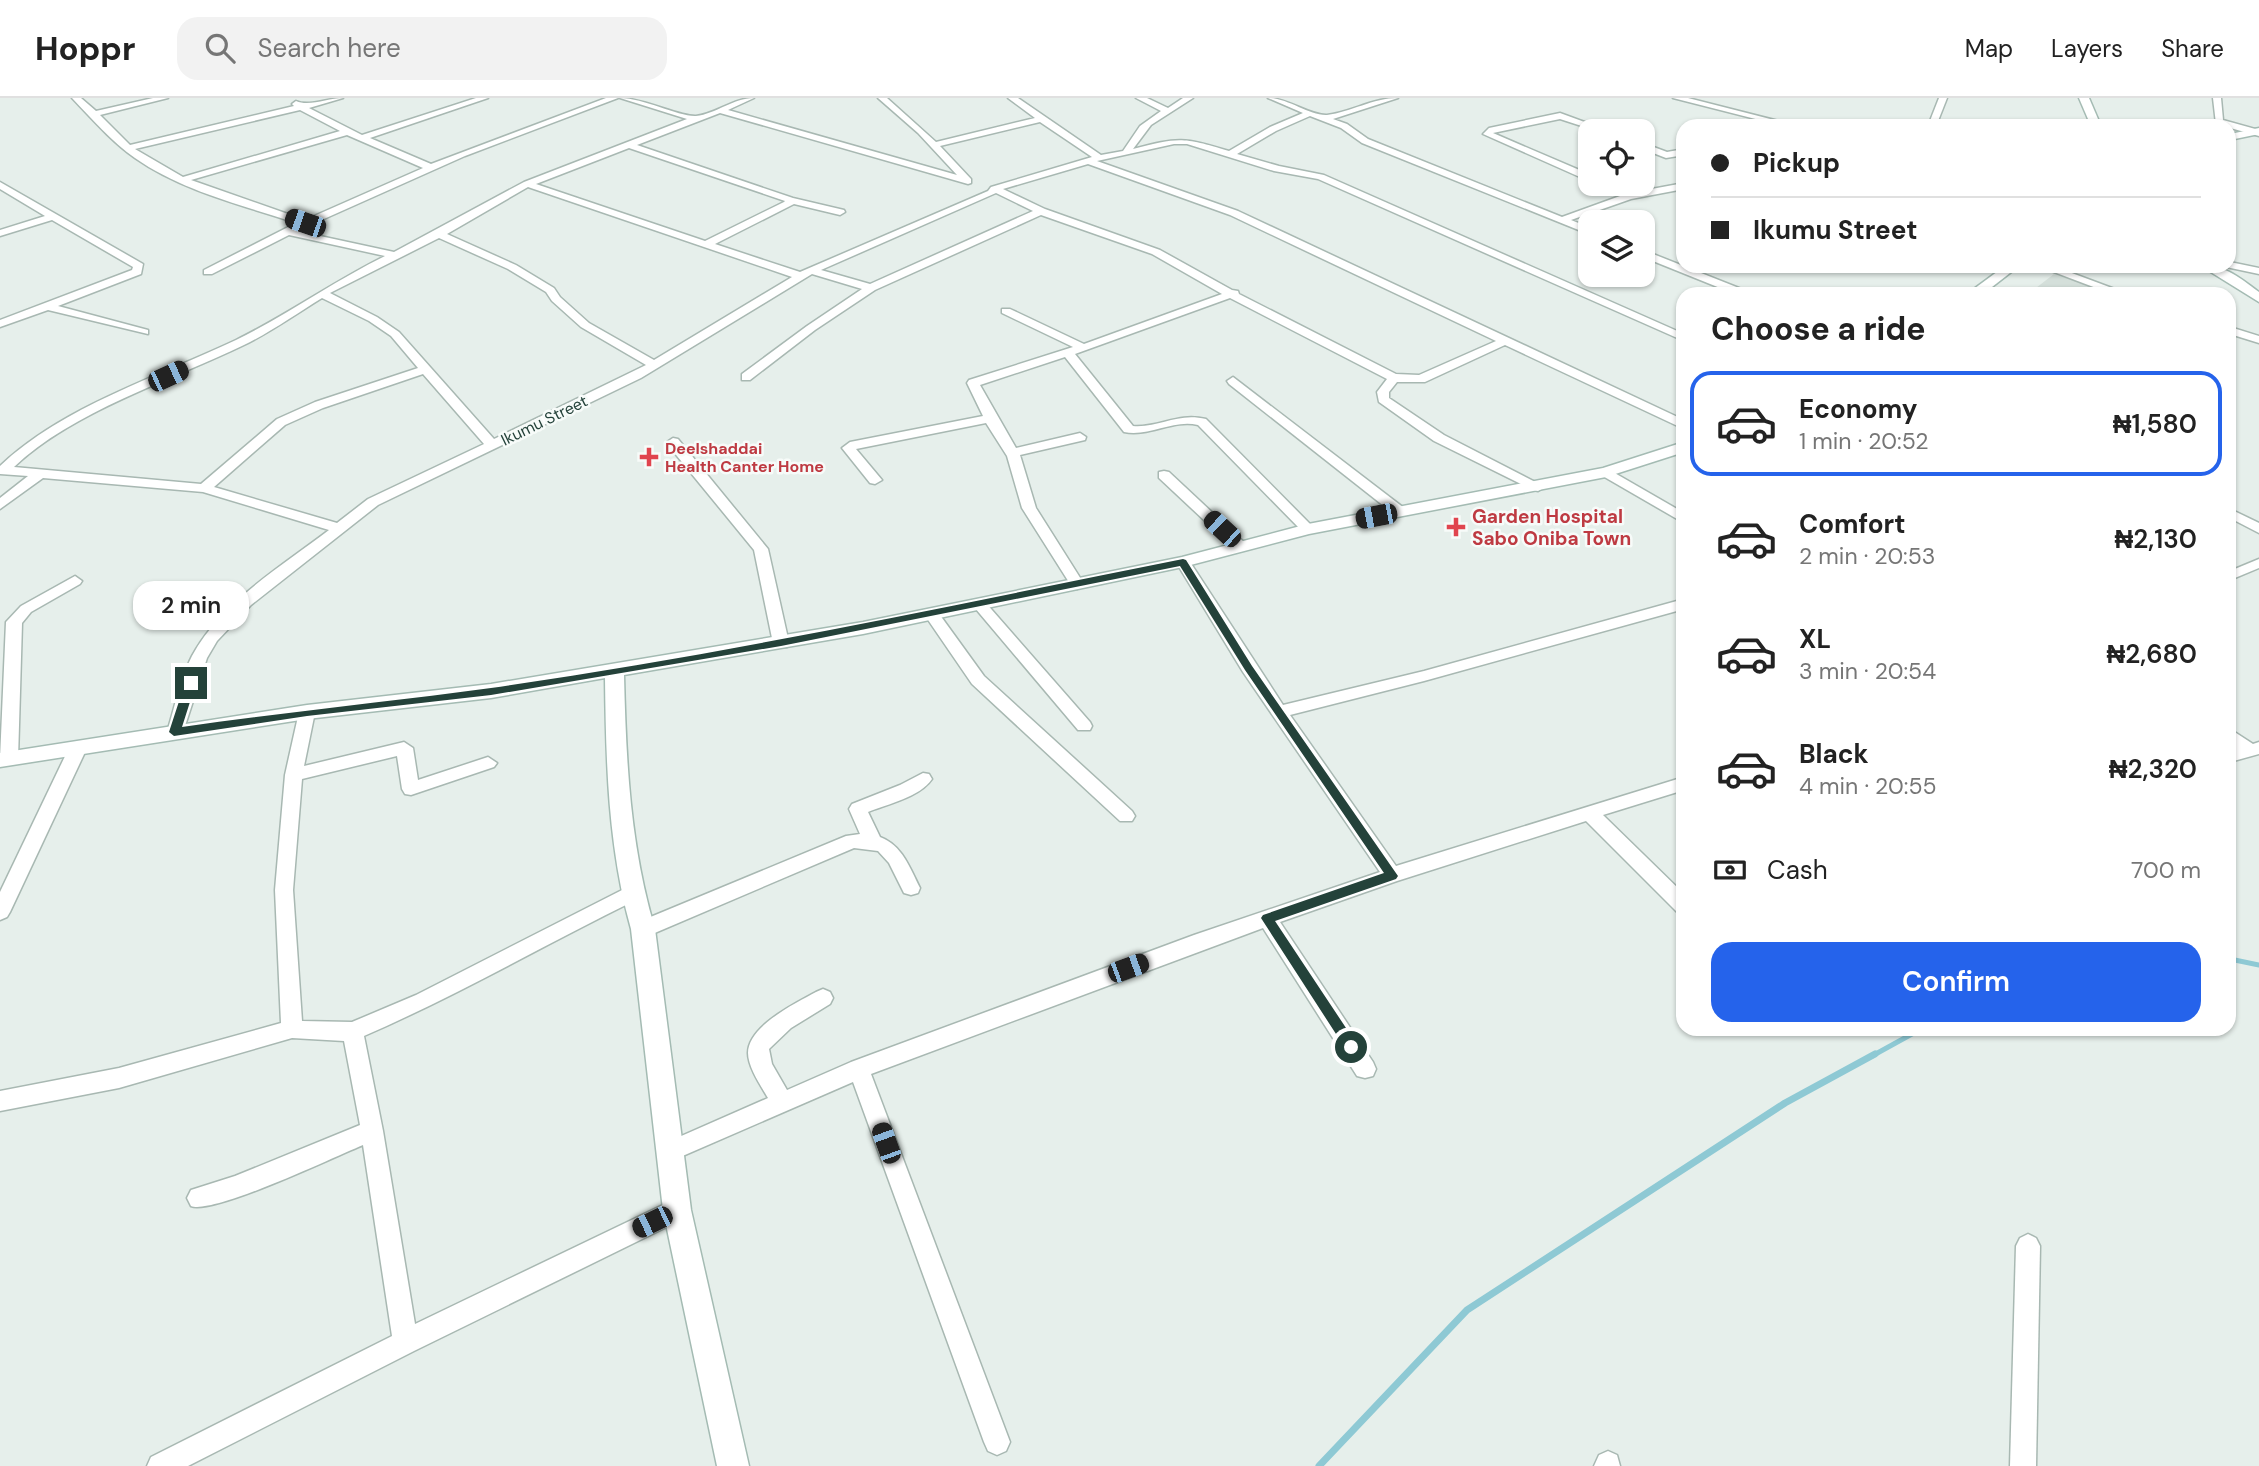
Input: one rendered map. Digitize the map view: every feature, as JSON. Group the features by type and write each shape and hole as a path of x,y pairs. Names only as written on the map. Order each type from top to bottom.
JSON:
{"main road":[{"path":"2084,98 2093,119"},
{"path":"2236,136 2258,132"},
{"path":"1984,287 2002,273"},
{"path":"2231,273 2259,298"},
{"path":"4,760 307,712 491,691 781,643 1183,562 1308,529 1538,487 1606,472 1676,450"},
{"path":"614,669 616,788 631,894 643,929 677,1210 733,1466"}],"street":[{"path":"76,98 97,113 107,130 139,157 185,179 305,223"},
{"path":"97,113 164,98"},
{"path":"282,98 348,132 431,168"},
{"path":"129,148 339,98"},
{"path":"362,138 484,98"},
{"path":"208,272 305,223 495,140 614,98"},
{"path":"624,98 695,119"},
{"path":"1,470 23,451 67,422 243,341 346,279 439,234 527,184 632,146 750,98"},
{"path":"882,98 968,181"},
{"path":"1012,98 1093,159 1234,214 1676,421"},
{"path":"1140,98 1168,111"},
{"path":"1126,153 1139,128 1189,98"},
{"path":"1272,98 1325,118 1370,142 1578,227"},
{"path":"1325,118 1394,98"},
{"path":"1677,98 1763,119"},
{"path":"1711,107 1728,98"},
{"path":"1935,119 1943,98"},
{"path":"2217,98 2219,119"},
{"path":"720,110 968,181 1041,211 1156,252 1234,293 1283,323 1394,378 1421,379 1507,340"},
{"path":"1230,154 1273,129 1310,113"},
{"path":"1578,122 1560,116 1492,130 1487,134 1578,173"},
{"path":"933,145 1040,119"},
{"path":"2236,126 2258,132"},
{"path":"185,179 348,132"},
{"name":"Ikumu Street","path":"174,732 199,658 211,638 246,601 373,502 400,486 492,445 655,365 806,273 992,191 1093,159 1181,140 1329,180 1676,334"},
{"path":"632,146 788,197 790,200 800,200 840,212"},
{"path":"1655,151 1666,155 1676,153"},
{"path":"527,184 704,245 871,288"},
{"path":"0,185 139,266 137,272 2,322"},
{"path":"1655,191 1676,187"},
{"path":"1562,220 1629,196"},
{"path":"704,245 789,204 790,200"},
{"path":"746,377 811,328 871,288 1041,211"},
{"path":"0,233 54,216"},
{"path":"289,232 395,255"},
{"path":"439,234 512,267 550,290 556,299 585,325 655,365"},
{"path":"1655,258 1676,266"},
{"path":"2236,269 2259,271"},
{"path":"1693,273 1728,287"},
{"path":"2063,273 2102,287"},
{"path":"1077,584 1029,508 1012,453 990,418 973,383 1083,348 1234,293"},
{"path":"322,295 373,318 395,334 492,445"},
{"path":"45,306 144,332"},
{"path":"1006,311 1083,348"},
{"path":"2236,332 2259,340"},
{"path":"1068,353 1129,429 1137,430 1178,421 1199,421 1308,529"},
{"path":"204,488 281,422 318,405 426,369"},
{"path":"1394,378 1383,392 1383,399 1391,406 1439,438 1538,487"},
{"path":"1233,382 1398,511"},
{"path":"875,480 850,446 990,418"},
{"path":"1012,453 1080,437"},
{"path":"673,442 761,549 781,643"},
{"path":"1,470 204,488 339,528"},
{"path":"0,505 41,472"},
{"path":"1606,472 1676,514"},
{"path":"1164,475 1241,547"},
{"path":"2236,516 2259,529"},
{"path":"1183,562 1279,712 1392,876"},
{"path":"2236,573 2259,563"},
{"path":"4,760 14,622 26,609 75,581"},
{"path":"980,605 1084,726"},
{"path":"1279,712 1424,676 1676,606"},
{"path":"932,614 978,680 1126,816"},
{"path":"292,1029 284,890 294,775 307,712"},
{"path":"2236,738 2255,749"},
{"path":"294,775 404,748 411,789 488,764"},
{"path":"2236,754 2255,749"},
{"path":"0,912 78,750"},
{"path":"872,840 858,809 906,790 923,779"},
{"path":"671,1151 859,1069 1267,918 1676,786"},
{"path":"1588,813 1676,899"},
{"path":"643,929 852,841 872,840 885,845 911,888"},
{"path":"0,1101 119,1078 292,1029 353,1031 423,1001 535,941 631,894"},
{"path":"1267,918 1365,1069"},
{"path":"783,1104 758,1054 760,1044 783,1023 824,998"},
{"path":"353,1031 372,1131 405,1342"},
{"path":"859,1069 997,1442"},
{"path":"200,1198 236,1188 372,1131"},
{"path":"160,1466 405,1342 677,1210"},
{"path":"2023,1466 2028,1247"}],"shaded area":[{"path":"2054,274 2093,287 2037,287"}],"waterway":[{"path":"2236,960 2259,965"},
{"path":"1872,1056 1908,1036"},
{"path":"1319,1466 1467,1310 1785,1103 1875,1054"}],"place":[{"name":"Deelshaddai Health Canter Home","path":"649,457"},
{"name":"Garden Hospital Sabo Oniba Town","path":"1456,527"}],"route":[{"path":"191,683 174,732 307,712 491,691 781,643 1183,562 1249,668 1392,876 1267,918 1351,1047"}]}
